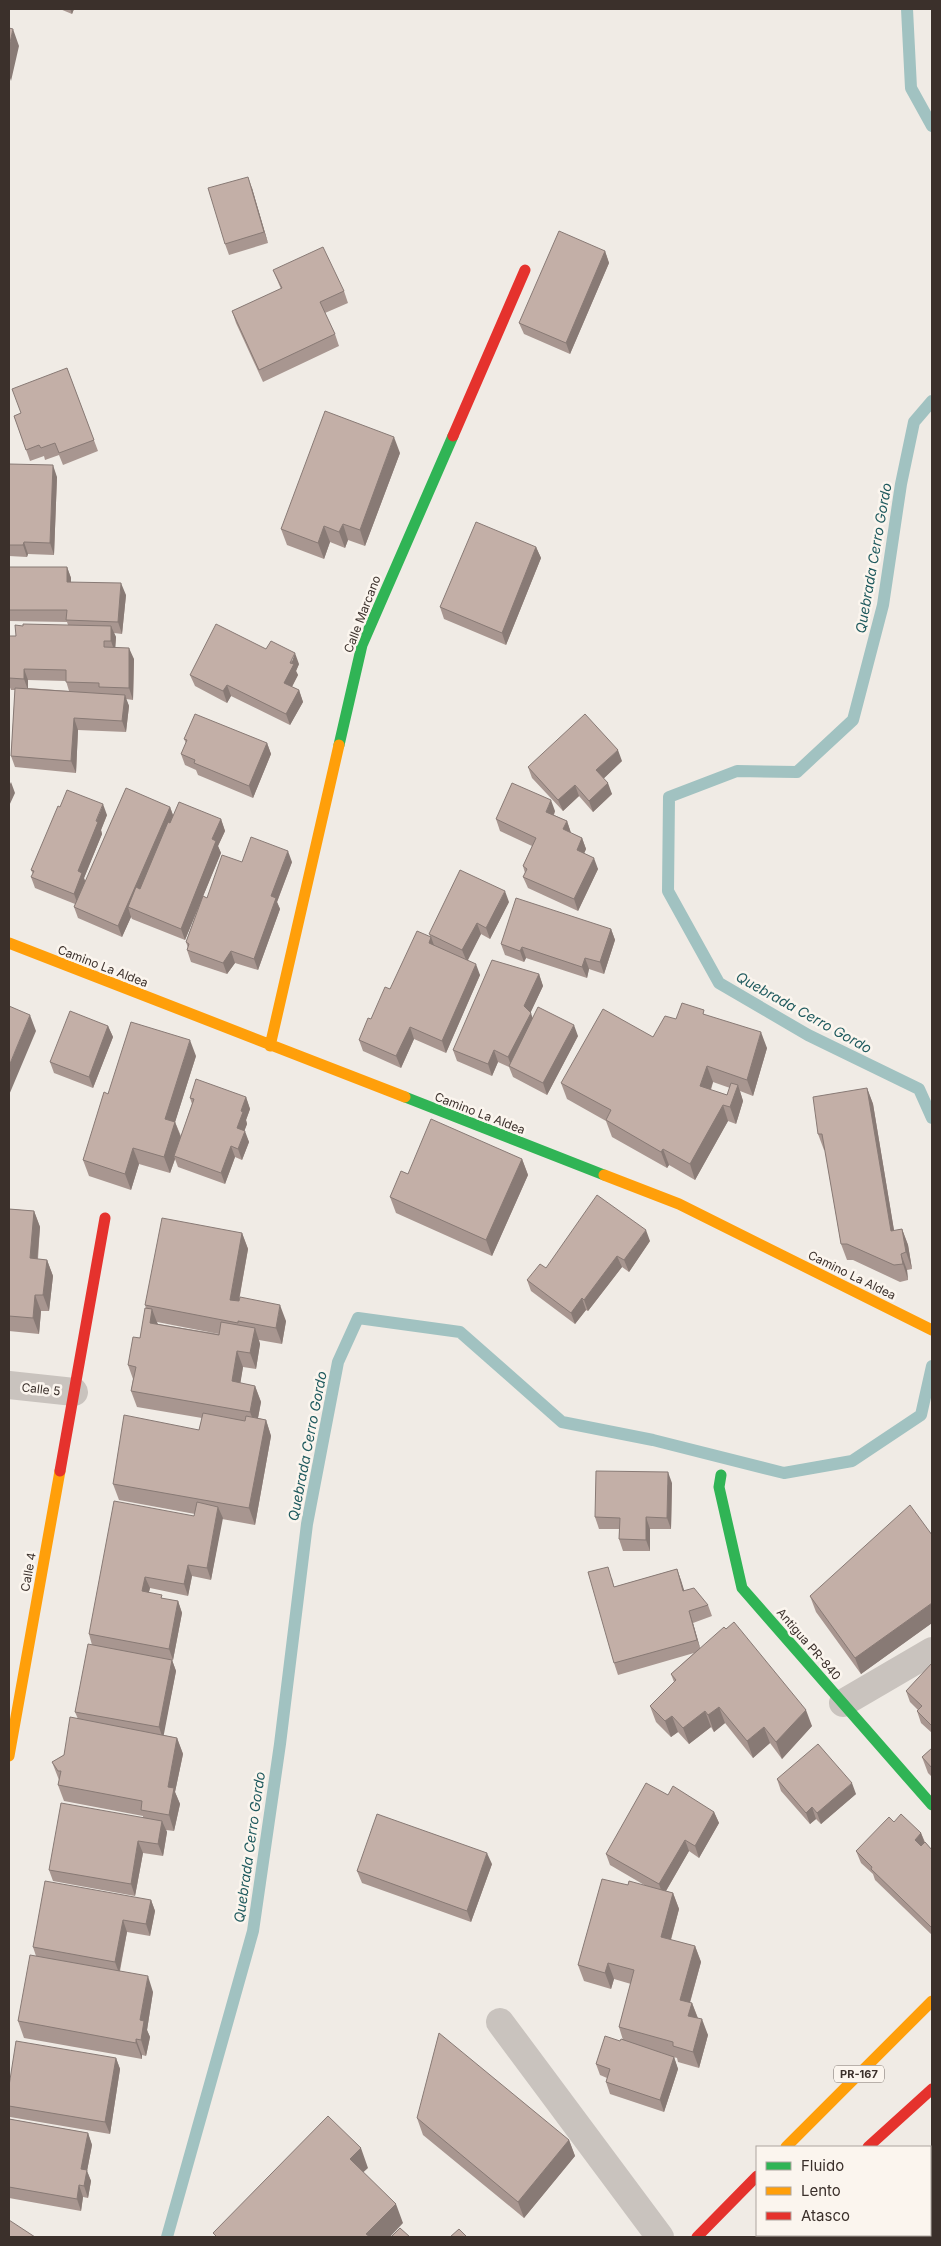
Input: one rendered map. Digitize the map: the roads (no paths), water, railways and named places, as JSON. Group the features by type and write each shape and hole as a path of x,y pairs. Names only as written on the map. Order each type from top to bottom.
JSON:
{"street":[{"name":"Calle Marcano","path":"270,1046 362,645 525,270"},
{"name":"Camino La Aldea","path":"9,943 679,1204 932,1330"},
{"name":"Calle 4","path":"9,1756 105,1218"},
{"name":"Calle 5","path":"9,1385 74,1392"},
{"name":"Antigua PR-840","path":"721,1475 719,1487 742,1588 932,1805"},
{"path":"842,1703 932,1651"},
{"name":"PR-167","path":"787,2146 932,2001"},
{"path":"500,2022 660,2237"},
{"path":"869,2146 932,2089"},
{"path":"697,2237 756,2177"}],"waterway":[{"name":"Quebrada Cerro Gordo","path":"907,9 911,88 932,126"},
{"name":"Quebrada Cerro Gordo","path":"932,401 914,422 901,484 883,605 853,720 797,772 737,771 669,797 668,891 719,983 808,1035 919,1089 932,1118"},
{"name":"Quebrada Cerro Gordo","path":"167,2237 253,1931 280,1744 307,1524 338,1362 358,1318 460,1332 562,1422 653,1440 784,1473 852,1461 921,1415 932,1366"}]}
